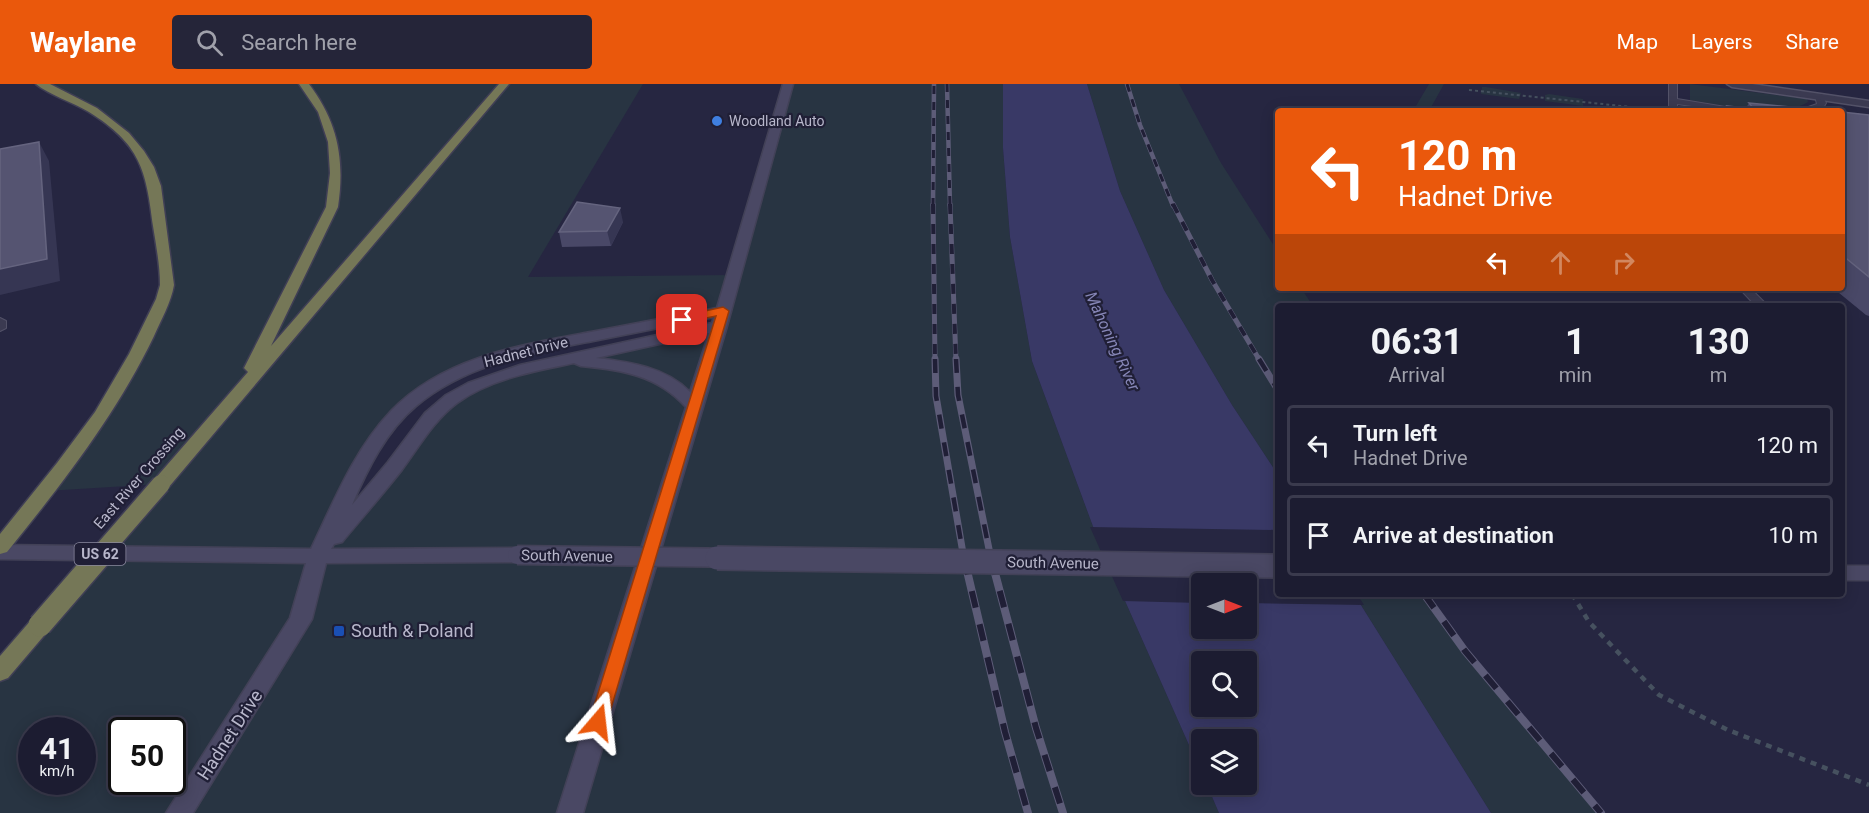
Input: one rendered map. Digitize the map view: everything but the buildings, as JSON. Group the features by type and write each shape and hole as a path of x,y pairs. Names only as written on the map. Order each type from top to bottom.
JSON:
{"highway":[{"path":"0,550 71,460 112,399 137,358 167,286 154,185 139,153 112,124 81,102 41,84"},
{"path":"239,394 332,207 336,152 332,130 318,101 304,84"},
{"path":"239,394 504,84"},
{"name":"East River Crossing","path":"0,672 239,394"}],"main road":[{"path":"570,813 721,318 788,84"},
{"name":"Hadnet Drive","path":"318,556 395,466 431,417 452,399 491,379 721,318"},
{"name":"Hadnet Drive","path":"179,813 301,619 318,556 360,466 395,417 410,402 456,372 520,350 721,318"},
{"path":"567,359 623,366 654,375 680,388 693,405"},
{"name":"South Avenue","path":"0,550 318,556 517,555 1275,566"},
{"path":"1845,573 1869,573"}],"street":[{"path":"1732,84 1869,103"}],"lane":[{"path":"1673,84 1673,108"},
{"path":"1812,108 1820,106 1819,96"},
{"path":"1673,100 1726,108"},
{"path":"1746,291 1759,303"},
{"path":"0,321 0,328"}],"path":[{"path":"1469,90 1641,108"},
{"path":"1574,597 1589,622 1659,695 1728,730 1869,784"}],"shaded area":[{"path":"41,84 643,84 528,277 733,275 788,84 1003,84 1003,148 1010,237 1032,361 1098,540 1191,749 1191,795 1211,795 1219,813 0,813 0,672 160,484 46,491 71,460 167,286 148,168 113,124","holes":["723,311 719,326 567,359 474,387 431,417 319,554 395,417 456,372 520,350"]},
{"path":"1087,84 1179,84 1221,163 1275,247 1275,291 1303,291 1311,303 1275,303 1275,470 1232,405 1164,290 1120,191"},
{"path":"1429,84 1444,84 1431,108 1415,108"},
{"path":"1690,84 1807,99 1808,102 1792,108 1742,108 1690,100"},
{"path":"1482,87 1521,93 1519,99 1481,94"},
{"path":"1545,95 1583,99 1583,106 1545,101"},
{"path":"1356,597 1426,597 1465,651 1601,813 1491,813"}],"water":[{"name":"Mahoning River","path":"1003,84 1087,84 1120,191 1164,290 1232,405 1275,470 1275,597 1356,597 1491,813 1219,813 1211,795 1257,795 1257,729 1191,729 1191,749 1098,540 1032,361 1010,237 1003,148"}],"pier":[{"path":"1090,527 1275,530 1275,597 1359,597 1364,605 1257,603 1257,573 1191,573 1191,603 1123,601"}],"railway":[{"path":"933,205 934,84"},
{"path":"947,84 950,206"},
{"path":"1127,84 1140,125 1173,206"},
{"path":"950,204 956,361"},
{"path":"1173,204 1212,280 1260,361"},
{"path":"933,205 935,361"},
{"path":"935,359 936,396 964,559"},
{"path":"956,359 958,395 991,559"},
{"path":"1259,359 1275,385"},
{"path":"964,558 1005,732 1028,813"},
{"path":"991,558 1036,728 1063,813"},
{"path":"1426,597 1465,651 1601,813"}],"place":[{"name":"Woodland Auto","path":"717,121"},
{"name":"South & Poland","path":"339,631"}],"route":[{"path":"598,722 723,311 682,320"}]}
